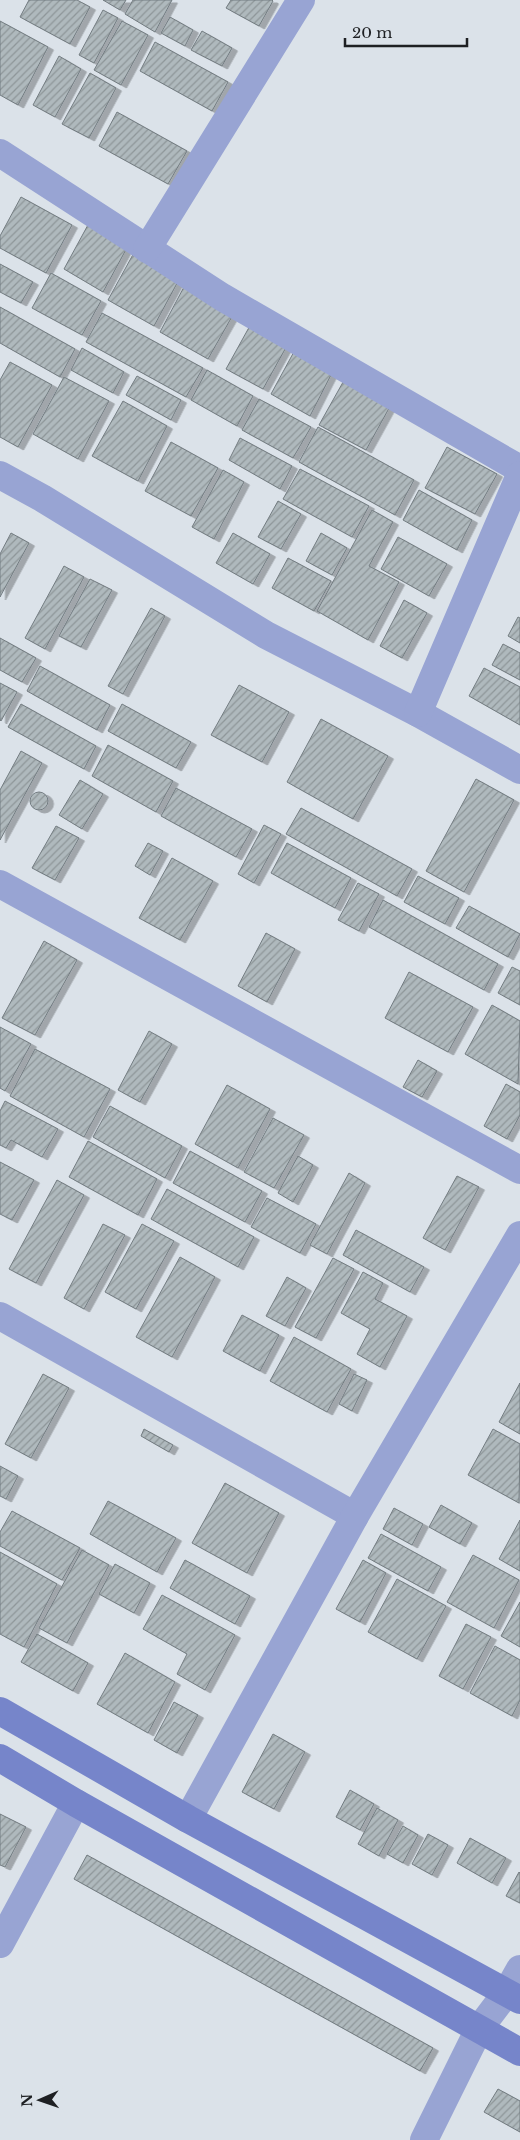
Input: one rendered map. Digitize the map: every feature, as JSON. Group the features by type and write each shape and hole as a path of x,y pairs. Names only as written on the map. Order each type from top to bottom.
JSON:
{"main road":[{"path":"0,1711 188,1819 516,1987"},
{"path":"0,1758 76,1803 520,2052"}],"street":[{"path":"147,249 301,0"},
{"path":"0,153 222,297 520,470"},
{"path":"0,475 42,498 266,635 418,713 520,770"},
{"path":"418,713 520,476"},
{"path":"0,884 520,1170"},
{"path":"188,1819 355,1516 520,1235"},
{"path":"0,1316 355,1516"},
{"path":"0,1944 76,1803"},
{"path":"424,2140 479,2029 516,1987"}],"building":[{"path":"29,0 77,0 90,7 70,44 20,17"},
{"path":"103,0 126,0 120,10"},
{"path":"133,0 172,0 155,32 125,14"},
{"path":"231,0 273,1 259,26 226,8"},
{"path":"103,10 118,18 94,63 79,55"},
{"path":"170,17 193,30 185,46 161,33"},
{"path":"0,21 48,47 18,105 0,95"},
{"path":"122,21 148,35 121,85 94,70"},
{"path":"202,31 232,48 222,66 191,50"},
{"path":"155,42 228,82 212,111 140,71"},
{"path":"59,56 81,69 55,117 33,105"},
{"path":"90,73 116,88 89,138 62,124"},
{"path":"117,112 187,151 168,184 99,146"},
{"path":"21,197 72,225 46,273 0,248 0,236"},
{"path":"89,223 129,244 103,292 64,269"},
{"path":"136,249 182,274 154,326 108,300"},
{"path":"0,264 33,282 21,303 0,292"},
{"path":"51,273 101,301 82,335 32,308"},
{"path":"185,285 234,313 208,359 160,332"},
{"path":"0,307 75,349 60,377 0,343"},
{"path":"102,313 203,368 186,397 86,342"},
{"path":"252,322 289,342 263,389 226,369"},
{"path":"82,348 124,372 113,393 71,370"},
{"path":"296,348 334,369 310,416 271,394"},
{"path":"10,362 52,385 18,447 0,437 0,380"},
{"path":"207,370 253,396 237,426 191,400"},
{"path":"347,375 393,401 366,450 319,425"},
{"path":"137,376 181,400 171,420 126,395"},
{"path":"64,377 109,401 78,459 33,434"},
{"path":"259,399 311,427 293,458 242,430"},
{"path":"123,401 167,426 138,481 92,456"},
{"path":"318,427 414,480 395,515 299,462"},
{"path":"240,438 292,466 280,489 229,460"},
{"path":"171,442 218,468 191,516 145,491"},
{"path":"447,447 497,474 475,514 425,488"},
{"path":"300,469 369,506 352,537 283,499"},
{"path":"223,470 244,482 214,539 192,527"},
{"path":"419,490 472,520 457,550 403,520"},
{"path":"278,501 301,514 281,549 258,537"},
{"path":"372,510 393,522 369,566 399,582 368,640 317,611"},
{"path":"11,533 29,543 0,597 0,554"},
{"path":"233,533 270,554 253,584 216,563"},
{"path":"321,533 347,548 332,575 306,561"},
{"path":"398,537 447,564 429,596 381,569"},
{"path":"288,558 331,581 314,611 272,588"},
{"path":"64,566 84,577 45,649 25,638"},
{"path":"90,579 112,590 81,647 59,636"},
{"path":"404,600 427,613 402,658 380,646"},
{"path":"151,608 165,616 123,694 108,686"},
{"path":"518,617 520,618 520,643 508,636"},
{"path":"0,638 36,658 22,682 0,670"},
{"path":"503,644 520,653 520,680 492,665"},
{"path":"40,666 110,705 97,730 27,691"},
{"path":"484,668 520,687 520,725 469,696"},
{"path":"0,683 17,692 1,721 0,720"},
{"path":"239,685 289,712 262,762 211,735"},
{"path":"21,704 96,746 84,769 8,727"},
{"path":"122,704 191,742 176,768 108,731"},
{"path":"321,719 388,756 353,819 287,782"},
{"path":"108,745 173,781 156,812 92,776"},
{"path":"21,751 42,763 0,840 0,790"},
{"path":"476,779 514,800 464,892 426,871"},
{"path":"80,780 103,794 82,829 59,815"},
{"path":"176,788 252,829 236,857 161,816"},
{"path":"35,792 43,792 48,797 46,808 35,810 30,805 30,797"},
{"path":"301,808 412,869 397,896 286,834"},
{"path":"264,825 281,834 254,883 238,874"},
{"path":"56,826 79,838 55,880 32,868"},
{"path":"148,843 163,851 150,875 135,866"},
{"path":"287,843 351,878 335,908 271,873"},
{"path":"172,858 213,881 180,940 139,918"},
{"path":"418,876 459,898 445,924 404,902"},
{"path":"358,883 379,894 359,931 338,920"},
{"path":"383,900 498,964 484,990 369,927"},
{"path":"469,906 520,934 508,957 456,928"},
{"path":"266,933 295,949 267,1002 238,986"},
{"path":"44,941 77,960 35,1035 2,1018"},
{"path":"512,967 520,971 520,1005 498,993"},
{"path":"409,972 473,1007 448,1052 385,1018"},
{"path":"492,1005 520,1021 518,1084 465,1054"},
{"path":"0,1027 31,1044 5,1091 0,1088"},
{"path":"149,1031 172,1044 140,1102 118,1090"},
{"path":"35,1049 110,1089 84,1137 10,1096"},
{"path":"418,1060 437,1071 422,1097 403,1087"},
{"path":"506,1084 520,1092 520,1115 507,1139 484,1126"},
{"path":"227,1085 270,1109 238,1168 195,1144"},
{"path":"5,1101 58,1129 42,1157 11,1140 6,1148 0,1145 0,1111"},
{"path":"110,1106 182,1146 165,1178 93,1137"},
{"path":"273,1118 304,1135 274,1188 244,1172"},
{"path":"88,1141 157,1179 138,1215 69,1177"},
{"path":"190,1151 262,1191 245,1222 173,1183"},
{"path":"298,1156 313,1165 293,1202 278,1193"},
{"path":"0,1162 34,1180 12,1220 0,1214"},
{"path":"349,1173 365,1183 327,1254 310,1245"},
{"path":"457,1176 479,1187 445,1250 423,1238"},
{"path":"57,1180 84,1195 36,1283 9,1269"},
{"path":"167,1189 254,1237 238,1267 151,1219"},
{"path":"267,1198 316,1224 300,1253 251,1227"},
{"path":"103,1224 125,1235 84,1309 64,1298"},
{"path":"142,1224 174,1241 136,1309 105,1292"},
{"path":"356,1230 424,1267 410,1292 343,1255"},
{"path":"180,1257 215,1277 172,1357 136,1337"},
{"path":"333,1258 354,1269 316,1338 295,1327"},
{"path":"363,1272 383,1283 375,1299 407,1316 380,1367 357,1354 370,1329 341,1313"},
{"path":"287,1277 306,1288 285,1326 266,1316"},
{"path":"242,1315 279,1335 260,1371 223,1351"},
{"path":"294,1337 351,1369 327,1412 270,1381"},
{"path":"43,1374 69,1388 31,1458 5,1444"},
{"path":"354,1374 367,1380 352,1411 339,1404"},
{"path":"520,1383 520,1434 499,1422"},
{"path":"144,1429 173,1445 169,1452 141,1436"},
{"path":"493,1429 520,1444 519,1503 468,1475"},
{"path":"0,1466 18,1476 6,1499 0,1496"},
{"path":"225,1483 279,1513 247,1573 192,1543"},
{"path":"108,1501 176,1538 157,1572 90,1534"},
{"path":"441,1505 472,1523 460,1544 429,1527"},
{"path":"394,1508 423,1524 412,1545 383,1529"},
{"path":"12,1511 80,1548 62,1580 0,1546 0,1532"},
{"path":"520,1520 520,1571 499,1559"},
{"path":"381,1534 441,1567 428,1591 368,1558"},
{"path":"82,1550 109,1565 67,1643 39,1628"},
{"path":"0,1552 57,1584 24,1647 0,1634"},
{"path":"473,1555 519,1580 494,1628 447,1602"},
{"path":"185,1560 250,1596 235,1624 170,1588"},
{"path":"363,1560 386,1573 360,1622 336,1609"},
{"path":"115,1564 150,1583 134,1613 99,1594"},
{"path":"397,1579 446,1606 417,1659 368,1632"},
{"path":"162,1595 235,1635 205,1690 177,1674 187,1654 143,1629"},
{"path":"520,1602 520,1647 501,1636"},
{"path":"466,1624 491,1637 463,1689 439,1676"},
{"path":"37,1634 88,1663 73,1691 21,1662"},
{"path":"495,1646 520,1660 520,1700 512,1716 470,1693"},
{"path":"125,1653 175,1682 148,1733 97,1704"},
{"path":"174,1702 198,1715 177,1753 154,1740"},
{"path":"273,1734 305,1752 274,1809 242,1792"},
{"path":"350,1790 374,1804 360,1830 336,1817"},
{"path":"377,1808 398,1820 379,1856 358,1844"},
{"path":"0,1814 26,1827 5,1867 0,1865"},
{"path":"403,1826 418,1835 403,1863 387,1854"},
{"path":"428,1834 448,1845 432,1875 412,1864"},
{"path":"470,1838 506,1858 492,1883 457,1863"},
{"path":"87,1855 433,2048 420,2071 74,1879"},
{"path":"520,1873 520,1903 506,1896"},
{"path":"498,2089 520,2101 520,2132 484,2112"}]}
